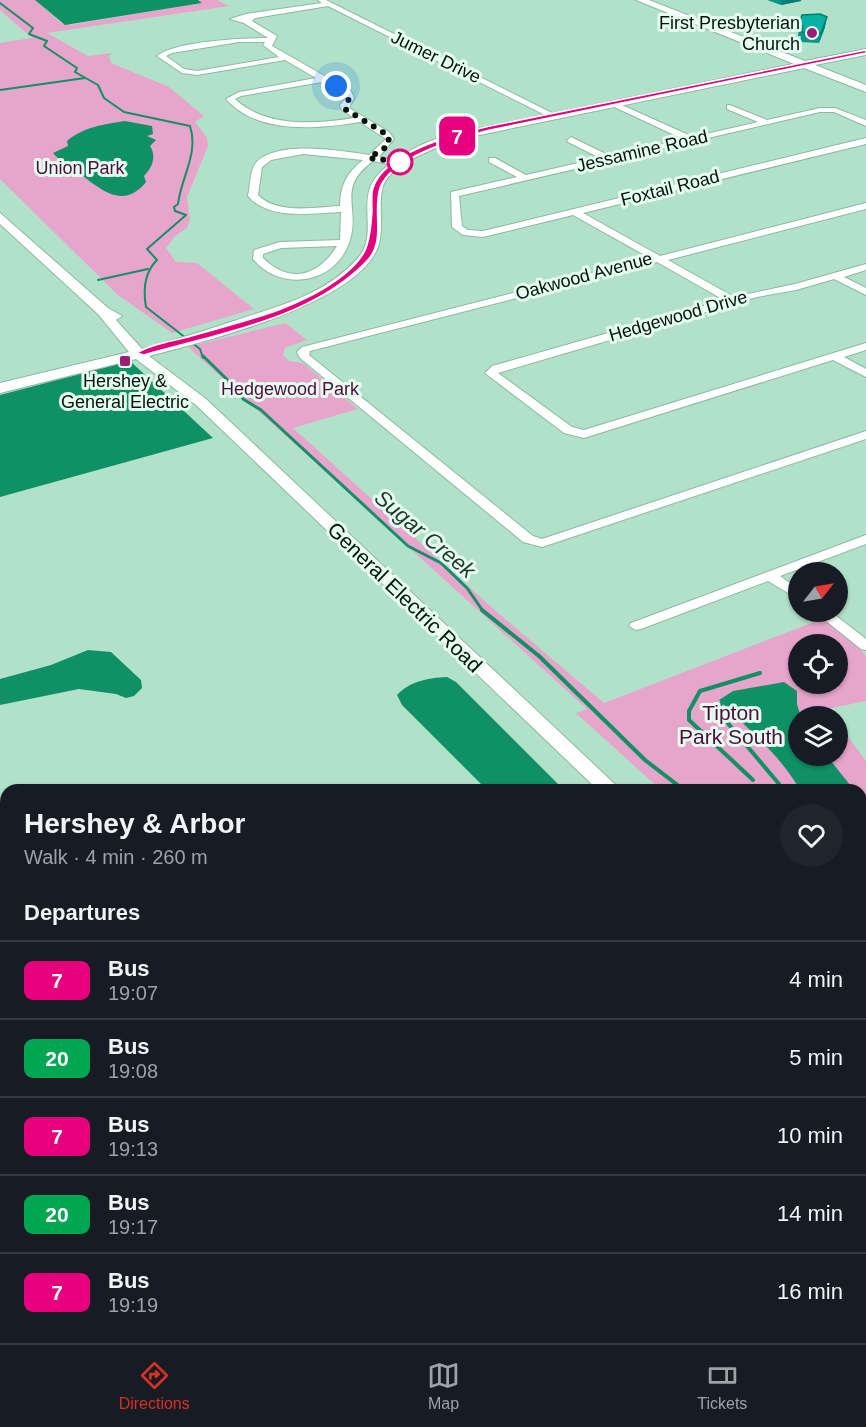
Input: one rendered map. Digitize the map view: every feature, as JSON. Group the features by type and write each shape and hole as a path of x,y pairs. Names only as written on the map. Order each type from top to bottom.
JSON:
{"main road":[{"path":"641,0 866,89"},
{"path":"0,388 145,348 214,332 308,301 349,274 365,259 374,242 376,188 387,172 399,163 452,137 866,52"},
{"name":"General Electric Road","path":"0,217 103,311 126,321 173,383 201,402 604,784"},
{"path":"0,380 145,348"}],"street":[{"name":"Jumer Drive","path":"321,0 552,115"},
{"path":"329,4 249,19 271,34 271,40 267,45 269,48 348,93 350,98 344,105 345,109 386,134 390,139 388,146 369,158 350,178 346,192 347,232 344,243 321,270 301,277 279,275 256,256 261,250 273,246 344,243"},
{"path":"271,40 239,40 170,51 161,56 182,71 196,73 286,58"},
{"path":"323,79 239,94 230,99 266,122 362,120"},
{"path":"610,103 687,140"},
{"path":"730,107 766,122"},
{"name":"Jessamine Road","path":"474,234 460,231 457,227 454,194 830,109 866,123"},
{"path":"571,140 608,158"},
{"name":"Foxtail Road","path":"474,234 866,141"},
{"path":"346,209 286,209 262,204 253,195 258,166 268,157 291,152 369,158 399,163"},
{"path":"492,160 524,177"},
{"name":"Oakwood Avenue","path":"866,206 727,242 656,257 306,349 303,352 304,356 427,458 528,539 538,543 561,538 866,435"},
{"path":"573,212 734,301"},
{"name":"Hedgewood Drive","path":"836,357 581,434 568,430 494,377 492,371 734,301 866,267"},
{"path":"835,276 866,292"},
{"path":"836,357 866,346"},
{"path":"836,357 866,374"},
{"path":"636,626 866,539"},
{"path":"770,575 788,588"},
{"path":"835,622 866,646"}],"green space":[{"name":"Union Park","path":"0,0 35,0 61,23 70,25 202,3 198,0 217,0 229,6 47,33 88,56 112,53 109,56 111,63 169,87 204,116 195,122 207,138 208,146 187,197 190,220 187,228 175,236 166,248 176,262 197,263 254,309 172,333 118,295 0,179 0,43 32,38 0,10"},
{"name":"Tipton Park South","path":"285,323 307,340 285,348 283,355 289,361 303,363 358,409 293,428 497,612 604,703 814,622 826,622 843,634 788,634 788,694 848,694 848,638 866,656 866,701 842,706 788,706 788,766 848,766 848,737 866,761 866,784 654,784 576,713 587,709 188,347"}],"shaded area":[{"path":"35,0 198,0 202,3 65,25"},
{"path":"125,121 152,126 153,134 147,136 156,140 150,146 153,158 144,176 146,182 129,195 120,196 103,190 53,153 68,146 67,141 80,132"},
{"path":"130,361 213,438 0,497 0,395"},
{"path":"88,650 111,652 141,680 142,688 134,696 126,698 116,694 79,689 0,705 0,679 51,665"},
{"path":"447,677 456,682 558,784 481,784 402,705 397,695 408,686 433,678"},
{"path":"784,682 788,685 788,694 797,694 798,706 788,706 788,766 835,766 849,784 796,784 773,754 719,700 733,691"}],"building":[{"path":"820,14 827,17 821,33 802,32 803,26 799,26 802,15"}],"waterway":[{"name":"Sugar Creek","path":"0,3 33,28 29,34 47,41 44,46 77,68 75,72 98,85 104,98 124,112 190,126 191,156 178,204 174,207 175,211 186,215 147,249 157,260 147,276 145,301 146,307 200,349 203,358"},
{"path":"0,90 85,78"},
{"name":"Sugar Creek","path":"98,280 148,269"},
{"name":"Sugar Creek","path":"203,356 240,392 243,399 261,410 408,546 441,563 467,588 483,611"},
{"name":"Sugar Creek","path":"483,611 539,656 645,760 676,784"},
{"path":"753,780 689,720 689,711 700,691 760,673"},
{"path":"722,703 715,708 779,784"}],"bus line":[{"name":"7","path":"141,353 269,316 308,301 340,281 365,259 374,242 376,188 387,172 420,150 452,137 490,128 866,52"}],"place":[{"name":"First Presbyterian Church","path":"812,33"},
{"name":"Hershey & General Electric","path":"125,361"}],"route":[{"path":"336,86 350,96 344,105 347,111 389,136 388,146 369,158 400,162"}],"park label":[{"name":"Hedgewood Park","path":"290,389"}]}
